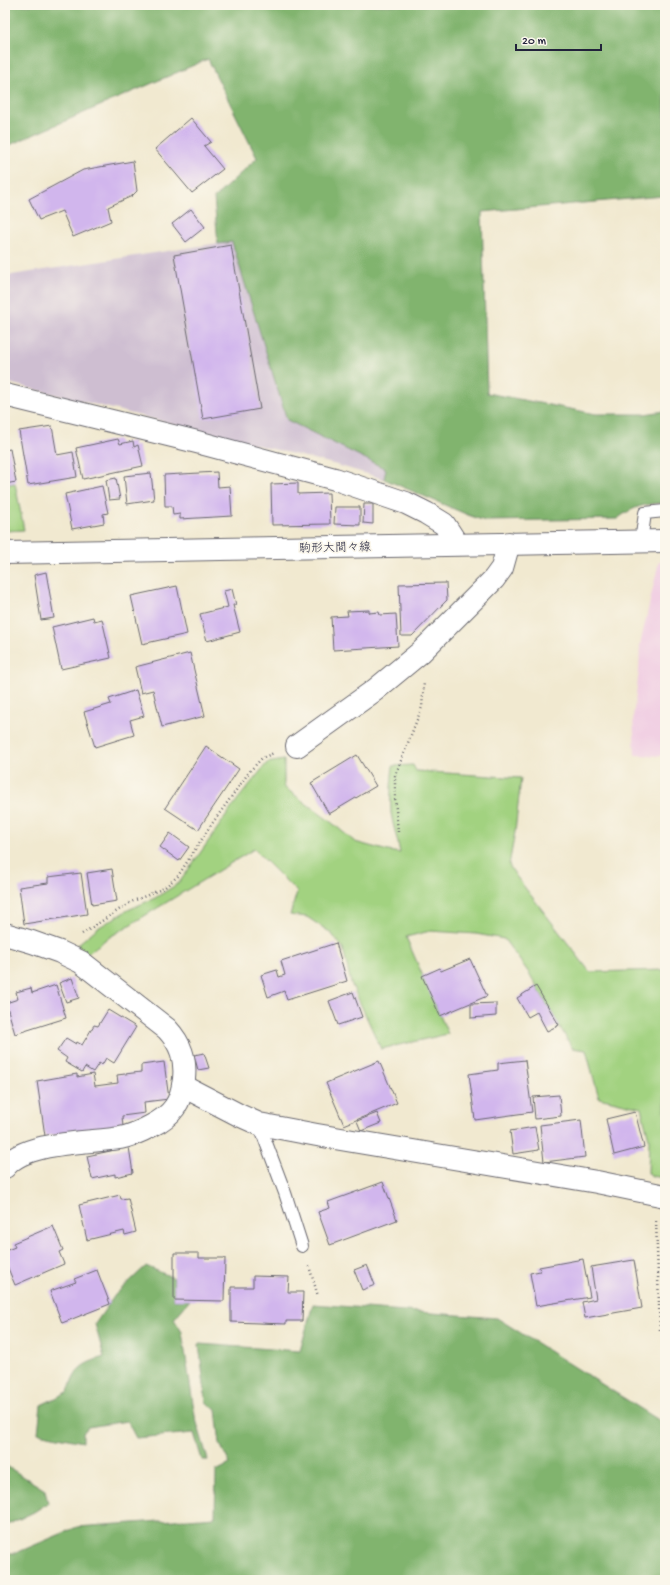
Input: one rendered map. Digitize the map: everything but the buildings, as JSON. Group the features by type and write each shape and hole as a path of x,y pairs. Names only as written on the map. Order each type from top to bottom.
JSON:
{"street":[{"path":"5,395 197,442 335,479 406,503 426,513 444,524 457,544"},
{"name":"駒形大間々線","path":"5,553 665,541"},
{"path":"297,746 375,690 421,652 494,579 502,568 508,543"},
{"path":"5,934 60,952 81,962 167,1029 176,1038 183,1057 184,1071 183,1086 178,1103 171,1114 160,1122 122,1138 39,1148 17,1156 5,1167"},
{"path":"183,1086 239,1116 259,1124 597,1182 661,1195"}],"lane":[{"path":"641,542 645,513 665,511"},
{"path":"259,1124 285,1193 302,1246"}],"path":[{"path":"398,832 394,798 395,776 422,707 425,688 421,652"},
{"path":"60,952 70,941 131,902 164,888 178,876 250,771 262,758 297,746"},
{"path":"660,1332 656,1230 661,1195"},
{"path":"302,1246 318,1296"}],"shaded area":[{"path":"232,241 287,420 386,469 384,479 337,465 5,382 5,276"},
{"path":"659,561 665,561 665,756 635,755 633,717 639,671 640,645"}],"green space":[{"path":"16,5 665,5 665,199 663,196 482,212 487,393 596,414 644,414 665,411 665,503 651,504 634,508 617,519 485,521 384,479 386,469 287,420 232,242 218,244 214,198 257,158 208,59 5,147 5,9"},
{"path":"15,483 24,530 5,531 5,485"},
{"path":"284,760 284,787 355,842 400,853 391,813 393,766 413,765 416,771 521,778 515,832 509,865 516,876 590,972 665,970 665,1178 651,1176 648,1173 649,1139 641,1108 599,1098 586,1050 572,1048 529,973 504,939 476,934 430,931 406,937 448,1034 381,1049 351,983 343,948 331,933 307,917 290,915 297,892 254,849 105,940 86,955 77,945 96,929 128,910 155,898 179,883 238,799 267,763"},
{"path":"146,1266 174,1278 174,1300 190,1300 174,1319 182,1332 195,1416 208,1460 202,1460 194,1433 136,1438 127,1421 88,1427 83,1433 83,1442 38,1433 41,1405 68,1392 73,1377 80,1368 90,1362 104,1357 95,1324 115,1295"},
{"path":"313,1304 497,1318 665,1424 665,1580 5,1580 5,1553 16,1553 77,1527 215,1517 216,1471 230,1464 220,1444 216,1410 206,1402 199,1344 300,1351"},
{"path":"5,1465 45,1490 48,1503 34,1512 5,1526"}]}
